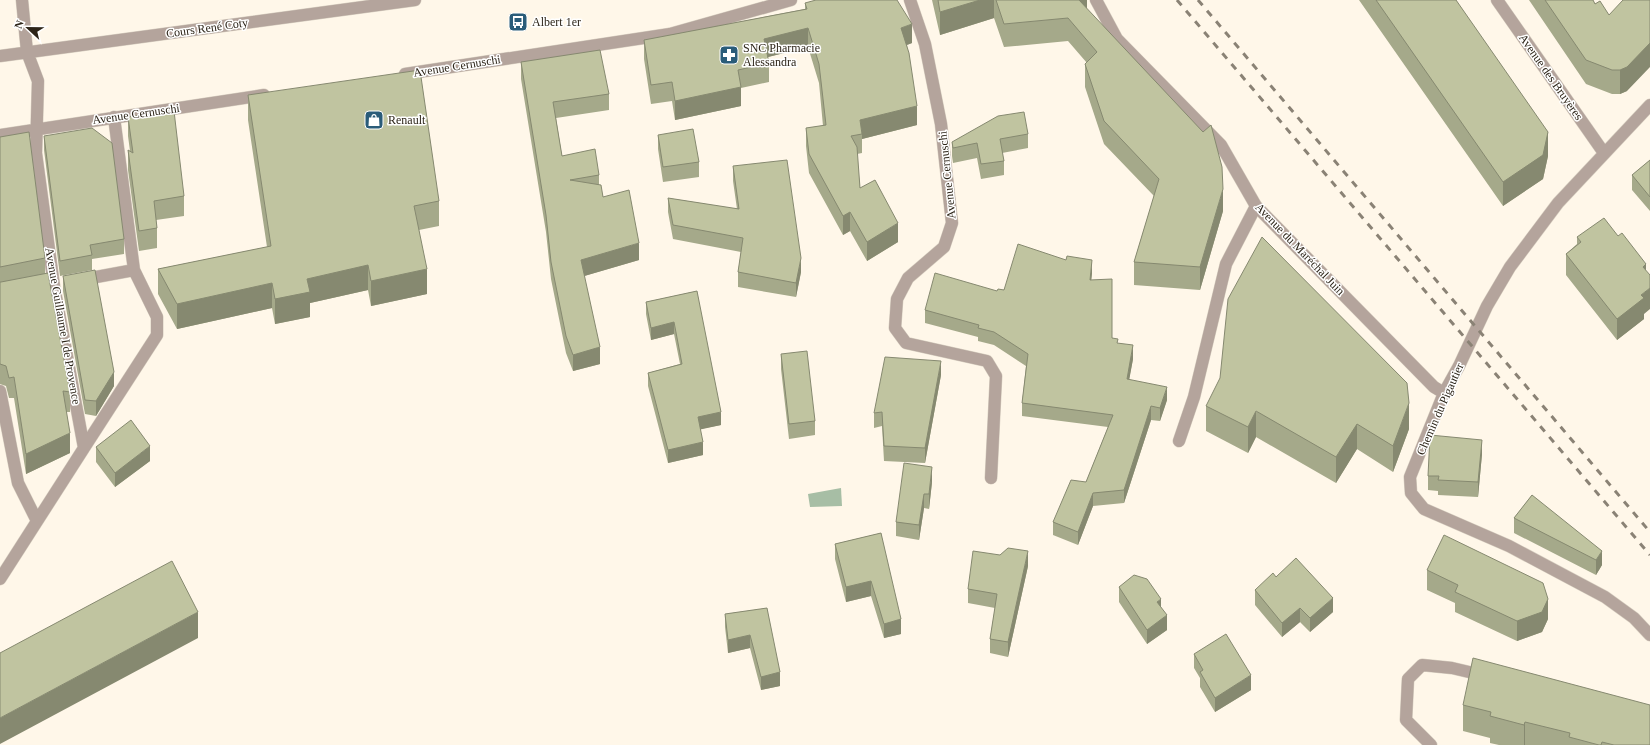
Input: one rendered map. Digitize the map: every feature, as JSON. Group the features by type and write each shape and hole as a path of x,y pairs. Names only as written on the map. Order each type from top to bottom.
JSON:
{"street":[{"name":"Avenue Guillaume I de Provence","path":"22,0 27,52 38,80 36,153 54,286 84,448"},
{"name":"Cours René Coty","path":"0,56 415,0"},
{"name":"Avenue Cernuschi","path":"391,76 670,34 791,0"},
{"name":"Avenue Cernuschi","path":"910,0 925,44 941,124 952,223 944,247 908,278 897,299 895,328 906,343 987,361 996,376 991,478"},
{"name":"Avenue du Maréchal Juin","path":"1096,0 1117,39 1221,145 1256,206 1434,387 1444,393"},
{"name":"Avenue des Bruyères","path":"1497,0 1604,153"},
{"name":"Avenue Cernuschi","path":"0,135 276,94"},
{"name":"Chemin du Pigautier","path":"1650,105 1558,203 1510,267 1488,306 1459,366 1444,393 1410,477 1411,493 1424,509 1509,546 1605,596 1634,618 1650,635"},
{"path":"0,579 157,335 157,317 134,270 114,117"},
{"path":"1179,441 1194,397 1226,264 1256,206"},
{"path":"39,288 134,270"},
{"path":"0,391 18,483 37,521"},
{"path":"1429,745 1406,720 1408,679 1422,665 1452,668 1497,679"}],"shaded area":[{"path":"841,488 842,506 810,507 808,494"}],"building":[{"path":"816,0 897,0 912,24 901,28 909,53 917,106 860,120 862,134 851,136 857,147 860,188 875,180 898,223 867,242 850,212 843,216 809,154 806,128 826,125 819,64 808,28 764,39 769,63 738,70 741,87 675,101 672,82 651,85 644,40 807,9 805,3"},
{"path":"938,0 980,0 940,12"},
{"path":"996,0 1079,0 1203,132 1211,125 1222,167 1223,189 1200,267 1134,262 1159,179 1104,121 1085,64 1097,52 1068,18 1004,24"},
{"path":"1376,0 1456,0 1548,132 1543,155 1503,182"},
{"path":"1545,0 1593,0 1595,4 1600,1 1609,15 1623,0 1650,0 1650,43 1627,67 1620,70 1612,70 1586,60"},
{"path":"600,50 609,94 553,102 562,156 595,149 599,175 570,180 601,185 603,197 629,190 639,243 581,260 600,347 573,355 566,336 551,262 546,215 521,62"},
{"path":"420,70 439,201 414,206 427,269 371,281 368,265 307,279 310,292 275,299 272,283 177,304 158,269 271,246 248,95"},
{"path":"174,111 184,196 154,201 157,228 139,231 128,150 133,153 128,117"},
{"path":"1024,112 1028,134 1000,139 1004,161 981,164 977,143 953,148 952,142 998,116"},
{"path":"92,128 112,143 124,239 90,245 92,255 60,261 44,136"},
{"path":"693,129 699,162 663,167 658,135"},
{"path":"29,132 45,258 0,267 0,137"},
{"path":"787,160 801,258 796,283 738,272 743,238 673,225 668,198 739,209 733,166"},
{"path":"1650,160 1650,197 1632,175"},
{"path":"1604,218 1618,236 1622,233 1646,264 1643,267 1650,275 1650,288 1641,295 1644,298 1617,319 1566,254 1581,242 1577,237"},
{"path":"1262,237 1407,383 1409,403 1393,446 1357,424 1336,457 1256,411 1248,427 1206,406 1220,378 1228,299"},
{"path":"1018,244 1066,260 1067,256 1092,260 1090,280 1112,279 1112,338 1118,339 1117,343 1133,345 1127,379 1167,387 1160,408 1151,406 1124,490 1093,493 1078,532 1053,522 1071,480 1086,482 1113,415 1022,403 1028,354 994,332 978,328 979,325 925,310 935,273 997,291 998,289 1004,290"},
{"path":"95,270 114,372 96,401 85,400 63,276"},
{"path":"48,273 70,392 63,391 70,433 26,454 14,377 9,378 6,366 0,364 0,282"},
{"path":"697,291 721,412 698,417 703,442 668,450 648,373 682,364 674,322 651,328 646,302"},
{"path":"807,351 815,421 789,424 781,354"},
{"path":"885,357 941,361 925,448 884,446 882,412 874,413"},
{"path":"131,420 150,446 115,473 96,447"},
{"path":"1430,435 1482,440 1478,482 1438,480 1439,476 1428,476"},
{"path":"904,463 932,467 929,494 924,494 919,525 896,522"},
{"path":"1532,495 1602,551 1596,560 1514,518"},
{"path":"881,533 901,619 884,624 871,581 846,587 835,544"},
{"path":"1444,535 1543,583 1548,599 1542,612 1517,621 1455,592 1458,585 1427,570"},
{"path":"1008,548 1028,551 1008,642 990,639 997,594 968,589 973,551 1000,555"},
{"path":"1296,558 1333,598 1310,618 1300,608 1282,623 1255,590 1273,573 1276,577"},
{"path":"172,561 198,612 0,718 0,653"},
{"path":"1134,575 1147,579 1161,599 1157,602 1167,615 1147,630 1119,587"},
{"path":"767,608 780,672 761,677 750,635 728,640 725,614"},
{"path":"1226,634 1251,675 1215,698 1200,672 1203,670 1194,654"},
{"path":"1473,658 1650,705 1650,745 1614,745 1602,742 1601,745 1599,745 1569,737 1570,733 1525,722 1524,725 1490,716 1491,712 1463,705"}],"railway":[{"path":"1177,0 1650,555"},
{"path":"1198,0 1650,532"}],"place":[{"name":"Albert 1er","path":"518,22"},
{"name":"SNC Pharmacie Alessandra","path":"729,55"},
{"name":"Renault","path":"374,120"}]}
